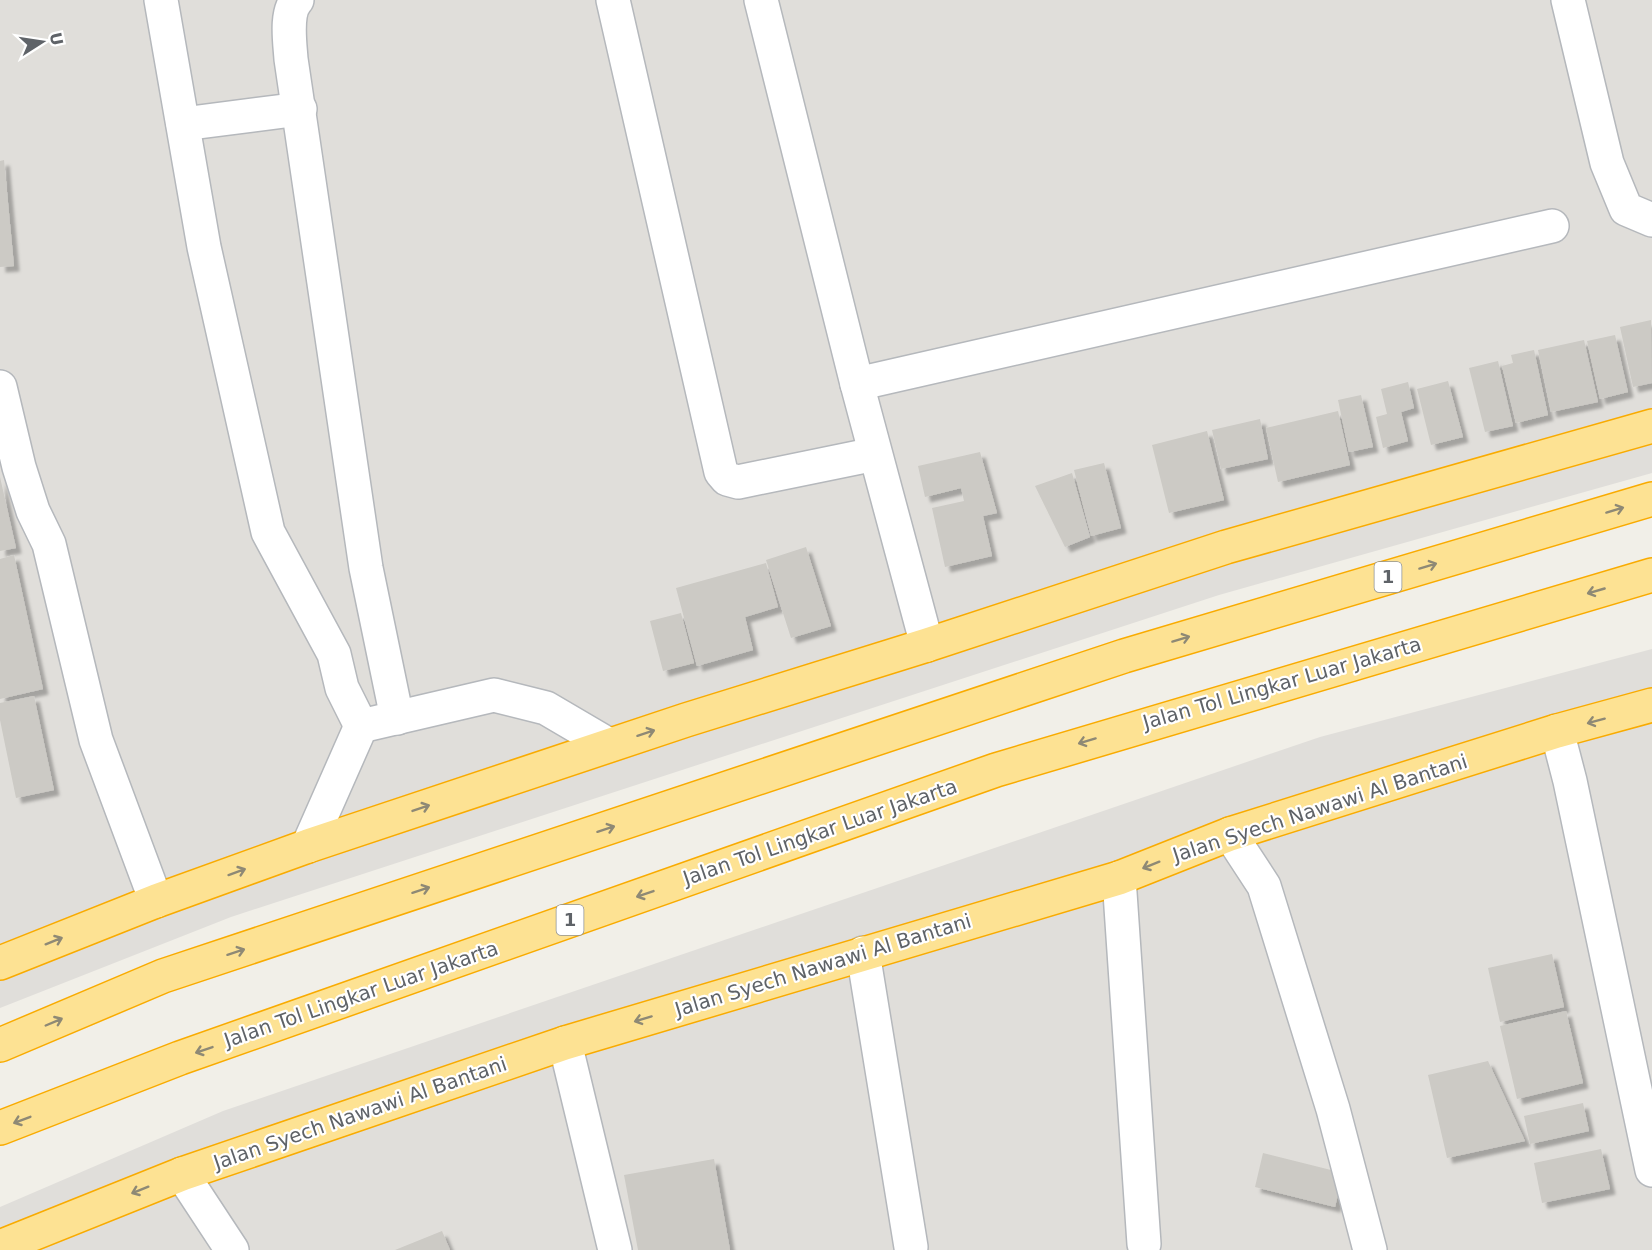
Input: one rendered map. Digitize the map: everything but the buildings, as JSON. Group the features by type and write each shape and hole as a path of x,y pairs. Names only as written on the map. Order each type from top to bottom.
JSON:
{"highway":[{"path":"0,963 156,901 308,846 609,745 927,645 1226,547 1652,426"},
{"name":"1","path":"0,1045 163,976 1125,656 1652,499"},
{"name":"Jalan Tol Lingkar Luar Jakarta","path":"0,1128 180,1058 996,770 1143,724 1652,575"},
{"name":"Jalan Syech Nawawi Al Bantani","path":"0,1247 182,1174 565,1043 1119,878 1230,834 1557,731 1652,705"}],"lane":[{"path":"160,0 204,247 268,531 334,654 342,688 361,726"},
{"path":"297,0 294,4 289,30 300,110 366,568 398,718"},
{"path":"613,0 721,472 727,479 738,482 875,454"},
{"path":"761,0 875,454 927,645"},
{"path":"1568,0 1607,164 1626,208 1652,220"},
{"path":"183,124 300,110"},
{"path":"857,384 1552,226"},
{"path":"0,387 19,467 33,511 49,544 96,740 156,901"},
{"path":"361,726 494,695 546,708 609,745"},
{"path":"308,846 361,726"},
{"path":"1557,731 1570,781 1652,1170"},
{"path":"1230,834 1264,886 1334,1108 1370,1250"},
{"path":"1119,878 1144,1244"},
{"path":"863,953 911,1247"},
{"path":"565,1043 615,1250"},
{"path":"182,1174 232,1250"}],"shaded area":[{"path":"0,0 1652,0 1652,473 1219,595 231,917 0,1008"},
{"path":"1652,649 1652,1250 0,1250 0,1207 223,1111 1320,737"}]}
